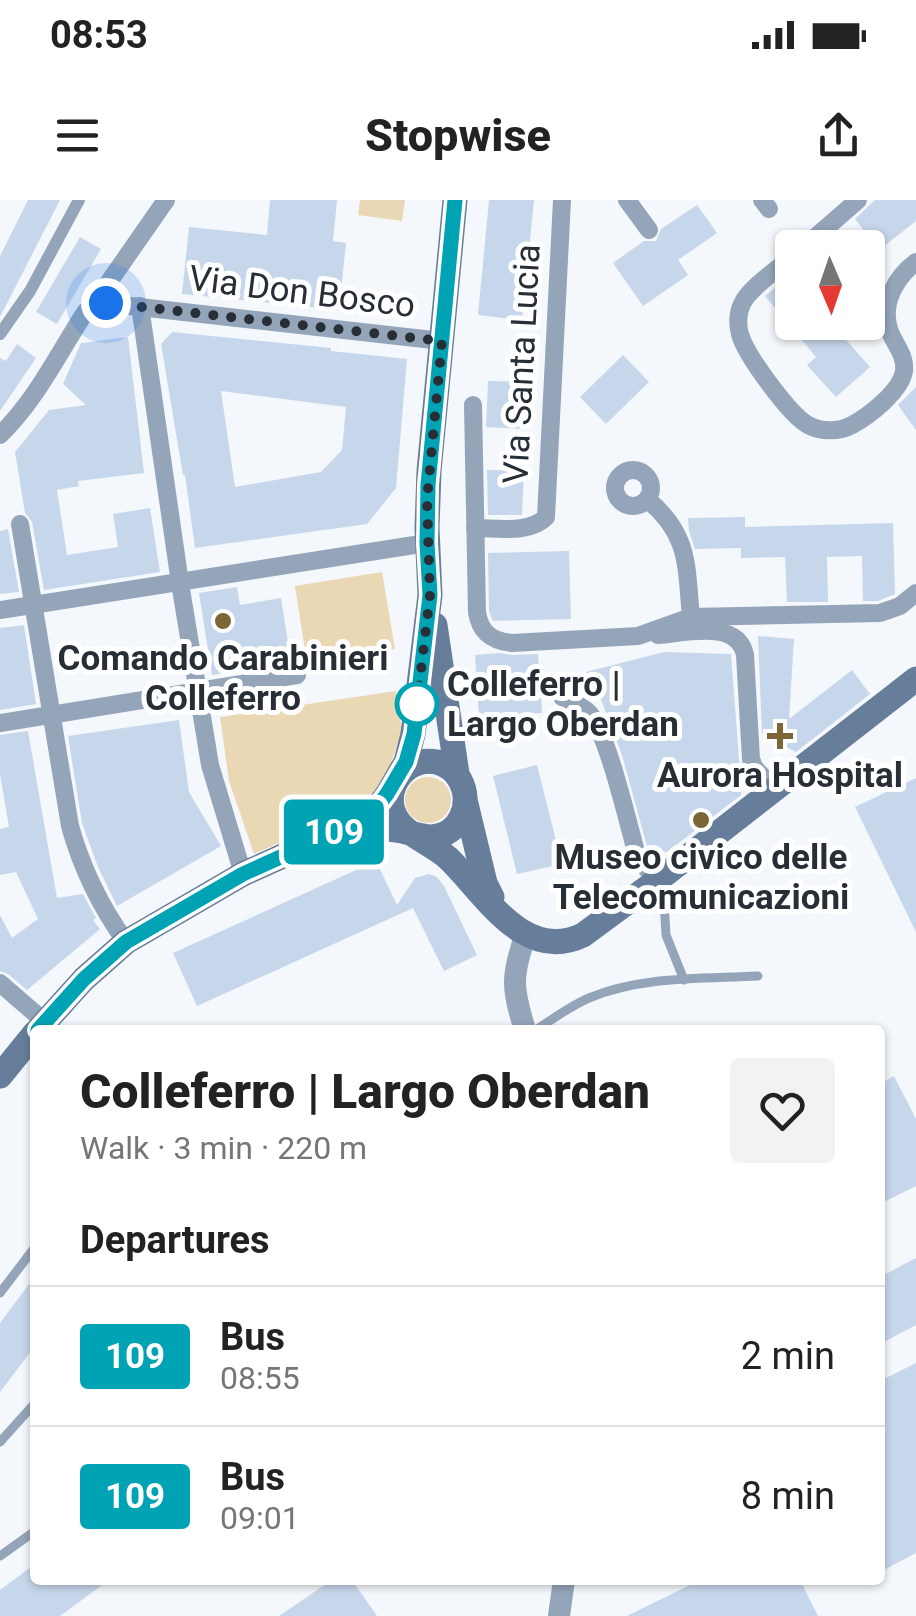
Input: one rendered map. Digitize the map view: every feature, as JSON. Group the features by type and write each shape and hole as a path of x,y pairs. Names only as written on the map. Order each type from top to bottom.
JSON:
{"main road":[{"path":"455,200 429,471 430,595 457,774 464,788 485,883 500,916"},
{"path":"42,1025 84,979 126,942 243,874 372,814 397,779 410,752 430,595"},
{"path":"457,774 439,763 425,762 406,769 397,779 391,800 398,821 449,860 500,916 526,934 554,942 568,941 662,876 916,679"},
{"path":"314,841 368,828 426,837 448,832 457,824 466,804"},
{"path":"0,1076 30,1039"}],"street":[{"path":"0,334 30,291 79,200"},
{"path":"0,436 42,385 82,317 166,200"},
{"name":"Via Santa Lucia","path":"475,528 527,527 537,525 546,516 562,200"},
{"path":"627,200 649,230"},
{"path":"824,230 858,200"},
{"path":"775,272 746,297 740,313 740,333 748,354 799,418 817,428 836,430 854,424 892,394 904,374 904,359 890,332 888,302 897,282 916,262"},
{"name":"Via Don Bosco","path":"95,302 442,341"},
{"path":"140,306 213,780 243,874"},
{"path":"473,405 478,622 485,633 512,643 716,632 736,636 744,648 751,760 774,789"},
{"path":"648,500 668,517 676,531 686,568 691,616"},
{"path":"20,524 74,841 96,896 126,942"},
{"path":"0,610 427,543"},
{"path":"638,636 691,616 880,613 900,606 916,593"},
{"path":"0,723 297,675"},
{"path":"562,697 588,712 596,722 637,855 647,869 662,876"},
{"path":"523,1025 514,976 526,934"},
{"path":"0,984 36,1025"},
{"path":"559,1616 563,1585"}],"lane":[{"path":"662,876 666,934 684,980"},
{"path":"544,1025 576,1005 612,990 646,982 758,976"},
{"path":"0,1293 30,1254"},
{"path":"0,1442 30,1408"},
{"path":"0,1556 30,1535"}],"shaded area":[{"path":"360,200 405,200 402,221 358,215"},
{"path":"382,572 395,649 307,663 295,586"},
{"path":"396,691 402,731 390,766 372,797 357,808 254,854 229,781 220,717"},
{"path":"428,777 445,783 451,800 445,817 428,823 411,817 405,800 411,783"}],"building":[{"path":"28,200 60,200 0,317 0,256"},
{"path":"270,200 337,200 333,241 346,243 339,310 182,294 189,227 267,235"},
{"path":"489,200 534,200 522,320 478,315"},
{"path":"875,200 916,200 916,221 885,245 885,230 864,230 855,219"},
{"path":"697,205 717,233 678,260 688,275 643,306 613,263 644,241 656,241 661,229"},
{"path":"80,237 101,249 57,324 36,312"},
{"path":"775,287 775,308 765,296"},
{"path":"172,332 407,359 396,488 367,524 195,548 161,344","holes":["221,391 346,407 342,450 321,472 235,487"]},
{"path":"128,337 144,473 78,481 79,486 57,490 67,555 118,547 113,514 150,508 160,572 44,590 15,452 49,410 86,405 63,384 81,343"},
{"path":"802,340 846,340 870,367 836,397 807,365 816,357"},
{"path":"17,344 36,358 0,411 0,358 6,361"},
{"path":"623,355 649,382 606,424 580,397"},
{"path":"488,381 530,382 527,429 486,427"},
{"path":"916,387 916,430 898,405"},
{"path":"487,470 524,471 522,515 488,515"},
{"path":"745,517 745,527 893,523 895,594 878,601 863,601 862,556 827,557 828,602 787,602 785,557 741,558 741,548 695,549 688,518"},
{"path":"8,529 19,592 0,594 0,531"},
{"path":"569,551 571,619 493,621 489,611 488,553"},
{"name":"Comando Carabinieri Colleferro","path":"237,587 240,605 281,598 291,662 212,675 199,593"},
{"path":"24,625 36,704 0,710 0,628"},
{"path":"758,636 794,639 789,719 852,670 870,694 796,752 762,734"},
{"path":"664,652 731,654 742,771 741,795 667,852 648,850 622,755 600,697 593,699 586,672"},
{"path":"538,654 542,713 479,717 475,655"},
{"path":"179,720 189,792 221,846 117,906 82,823 68,736"},
{"path":"28,731 57,898 83,894 100,929 27,990 0,971 0,915 12,938 38,919 16,872 0,875 0,829 9,827 0,774 0,735"},
{"path":"537,765 562,864 517,874 493,776"},
{"path":"916,778 916,932 855,807"},
{"path":"376,861 397,905 415,878 429,874 437,877 477,955 444,971 413,908 197,1006 173,953"},
{"path":"894,1076 916,1119 916,1186 885,1202 885,1081"},
{"path":"916,1258 916,1325 885,1341 885,1274"},
{"path":"30,1283 30,1353 0,1392 0,1323"},
{"path":"916,1363 916,1553 885,1569 885,1378"},
{"path":"30,1568 30,1585 102,1585 60,1616 0,1616 0,1590"},
{"path":"325,1585 355,1585 377,1616 279,1616"},
{"path":"690,1585 802,1585 818,1616 627,1616"}],"bus line":[{"name":"109","path":"43,1025 84,979 126,942 243,874 372,814 406,762 414,734 430,595 428,485 455,200"}],"place":[{"name":"Comando Carabinieri Colleferro","path":"223,621"},
{"name":"Colleferro | Largo Oberdan","path":"417,704"},
{"name":"Aurora Hospital","path":"780,736"},
{"name":"Museo civico delle Telecomunicazioni","path":"701,820"}],"route":[{"path":"106,303 442,341 427,500 430,595 417,704"}]}
